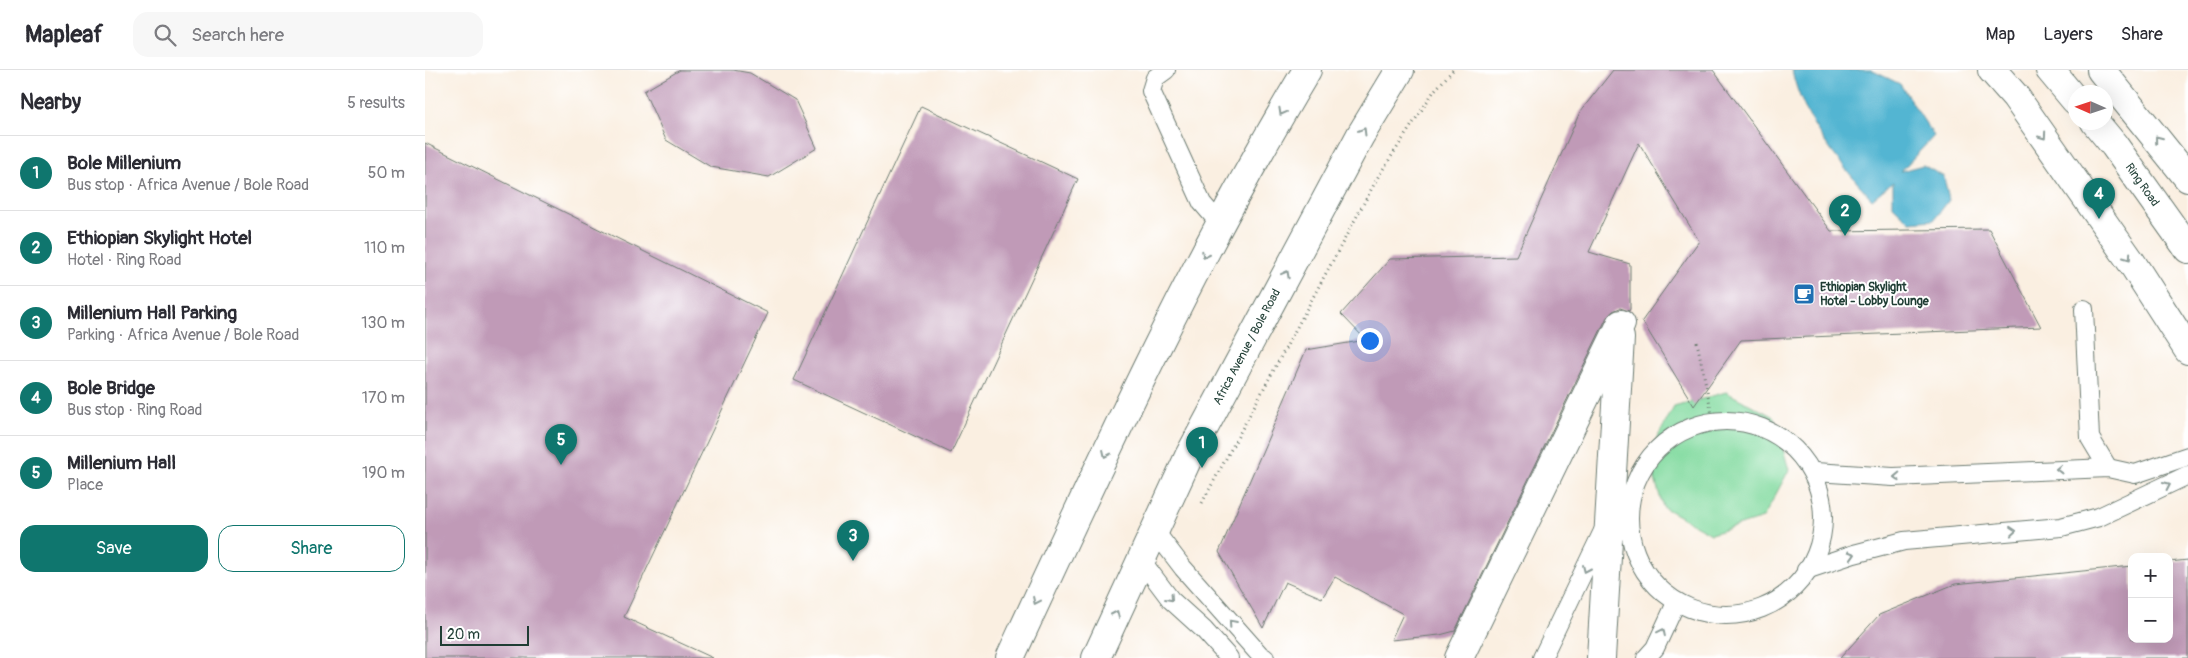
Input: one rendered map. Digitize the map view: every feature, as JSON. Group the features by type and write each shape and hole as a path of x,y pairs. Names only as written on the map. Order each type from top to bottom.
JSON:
{"main road":[{"path":"1010,658 1126,410 1220,224 1307,70"},
{"name":"Africa Avenue / Bole Road","path":"1096,658 1189,456 1360,136 1400,70"},
{"path":"1992,70 2015,96 2132,263 2188,350"},
{"path":"2050,70 2068,92"},
{"path":"2101,70 2188,178"},
{"name":"Ring Road","path":"2102,130 2188,249"},
{"path":"1459,658 1621,324"},
{"path":"1463,658 1621,324"},
{"path":"1601,658 1621,324"}],"lane":[{"path":"1166,70 1155,78 1151,91 1202,204 1220,224"},
{"path":"2085,310 2091,438 2108,468"},
{"path":"1542,658 1580,582 1610,514 1628,498 1658,445 1713,419 1773,428 1815,472 1825,532 1795,591 1734,618 1675,605 1635,559 1628,498"},
{"path":"1815,472 1893,477 2108,468 2119,472 2135,474 2188,456"},
{"path":"1806,570 1854,554 1904,541 2061,527 2099,516 2188,475"},
{"path":"1154,530 1183,568 1260,655 1265,658"},
{"path":"1141,560 1171,600 1204,630 1229,658"},
{"path":"1646,658 1655,648 1675,605"}],"path":[{"path":"1201,504 1379,177 1434,91 1453,70"},
{"path":"1697,342 1713,419"}],"green space":[{"path":"1726,392 1774,417 1789,470 1763,518 1711,534 1663,507 1648,455 1674,407"}],"water":[{"path":"1792,70 1871,70 1900,84 1934,136 1901,171 1923,165 1944,177 1949,200 1934,220 1910,222 1893,206 1893,182 1872,199 1823,140 1804,106"}],"building":[{"path":"680,70 733,70 750,73 795,100 817,148 769,177 711,167 666,140 644,91"},
{"path":"1613,70 1713,70 1831,231 1989,229 2041,327 1741,340 1694,406 1642,321 1699,241 1639,143 1589,252 1630,264 1630,309 1629,311 1620,308 1613,311 1607,317 1455,631 1440,635 1391,640 1403,614 1335,577 1322,598 1285,582 1263,628 1219,552 1306,350 1366,340 1341,314 1390,259 1516,256 1580,112"},
{"path":"921,106 1078,179 951,453 794,380"},
{"path":"425,143 768,313 624,617 713,658 425,658"},
{"path":"2188,560 2188,658 1840,658 1879,615 1955,584 2128,566 2128,643 2173,643 2173,562"}],"place":[{"name":"Bole Bridge","path":"2099,219"},
{"name":"Ethiopian Skylight Hotel","path":"1845,236"},
{"name":"Ethiopian Skylight Hotel - Lobby Lounge","path":"1804,294"},
{"name":"Millenium Hall","path":"561,465"},
{"name":"Bole Millenium","path":"1202,468"},
{"name":"Millenium Hall Parking","path":"853,561"}]}
